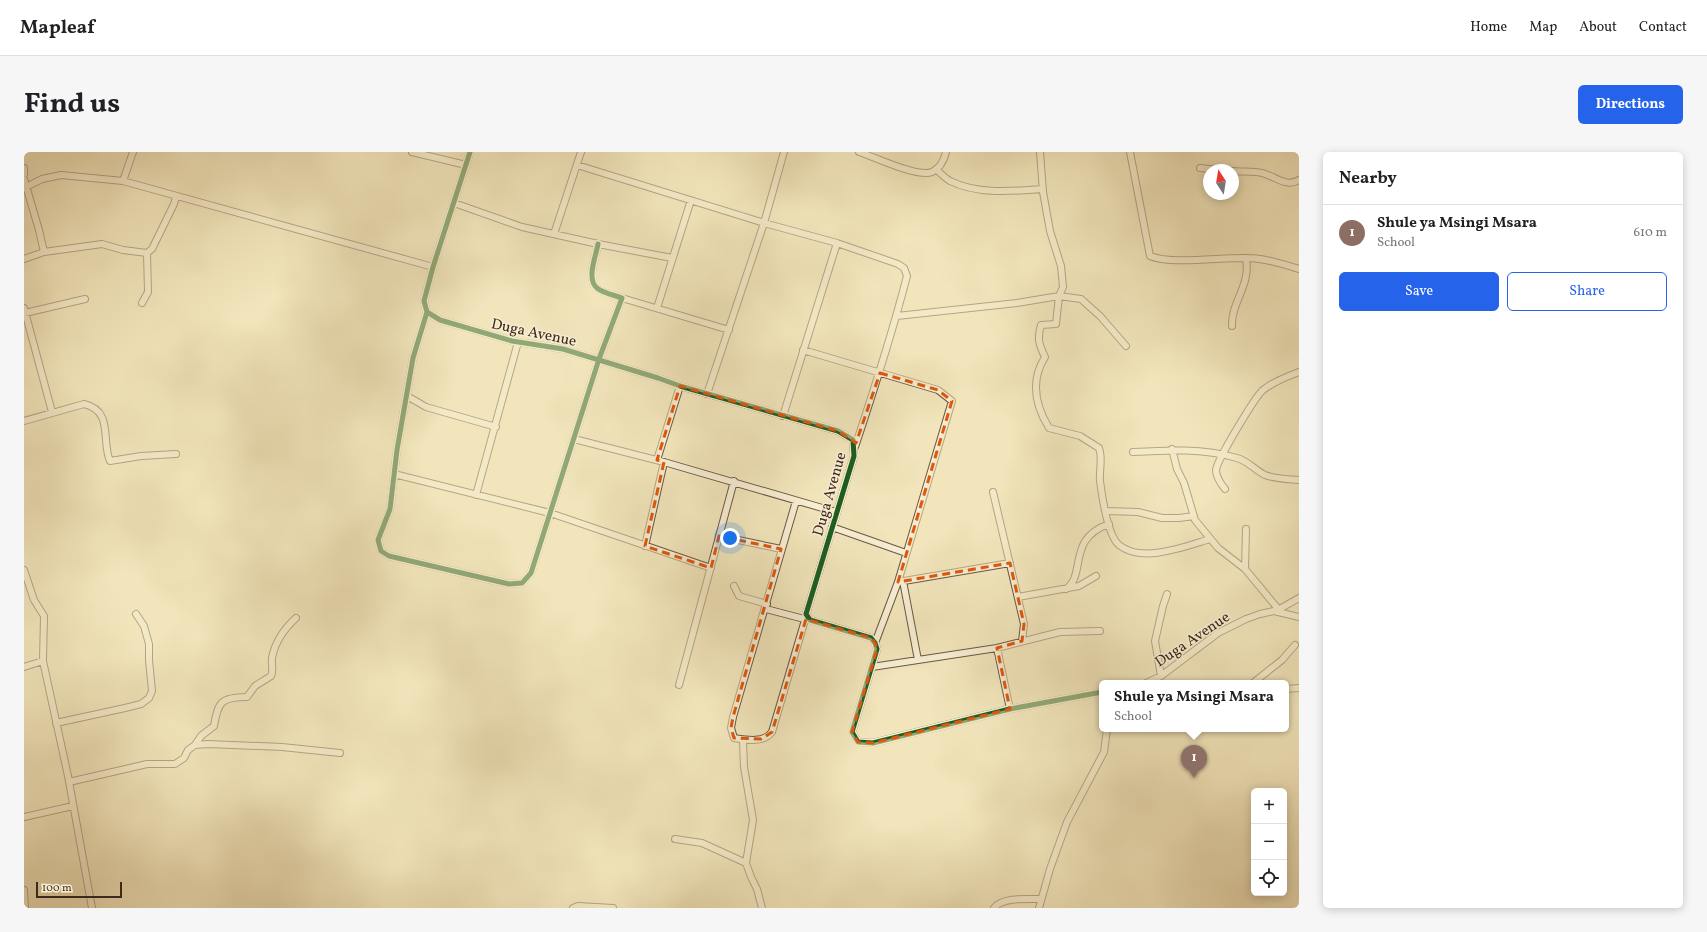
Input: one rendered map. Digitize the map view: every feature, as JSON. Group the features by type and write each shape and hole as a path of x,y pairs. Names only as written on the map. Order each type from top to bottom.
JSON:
{"street":[{"path":"123,181 133,152"},
{"path":"412,152 466,165"},
{"path":"470,152 433,267 424,301 427,312 413,358 394,474 390,509 378,540 381,551 389,556 509,584 522,583 531,572 599,359 622,298"},
{"path":"554,234 581,152"},
{"path":"707,394 764,223 784,152"},
{"path":"859,152 921,174 941,166 946,152"},
{"path":"1040,152 1043,189 1050,231 1061,266 1063,287 1059,296 1056,324 1041,325 1038,337 1039,346 1045,357 1039,366 1034,390 1044,419 1049,428 1080,436 1099,448 1101,454 1100,480 1106,511 1109,524 1119,545 1134,552 1164,552 1210,538"},
{"path":"1130,152 1150,256 1156,258 1177,259 1246,258 1299,269"},
{"path":"577,165 764,223 837,243 898,264 904,268 907,276 897,316 880,373 854,447"},
{"path":"24,168 24,174"},
{"path":"936,169 950,181 978,190 1007,191 1043,189"},
{"path":"1239,171 1263,173 1280,182 1295,182 1299,180"},
{"path":"25,187 42,180 61,175 123,181 176,197 292,227 433,267"},
{"path":"24,179 44,252"},
{"path":"24,259 44,252 102,244 123,250 147,253 152,249 176,197"},
{"path":"657,308 691,200"},
{"path":"454,203 522,227 598,244 672,258"},
{"path":"782,416 837,243"},
{"path":"598,244 593,267 593,279 598,288 622,298 729,330"},
{"path":"142,303 148,292 147,253"},
{"path":"1232,326 1234,314 1246,284 1248,266 1246,258"},
{"path":"897,316 1017,303 1059,296 1081,299 1100,316 1126,346"},
{"path":"52,412 25,310 85,299"},
{"name":"Duga Avenue","path":"427,312 440,320 518,342 563,349 599,359 680,386 838,431 853,440 854,456 807,607 806,614 808,620"},
{"path":"476,495 496,427 518,342"},
{"path":"803,350 938,390 952,401 906,552 900,582 875,643"},
{"path":"1225,489 1216,473 1216,468 1254,399 1263,389 1299,372"},
{"path":"656,460 680,386"},
{"path":"407,396 426,406 496,427"},
{"path":"24,421 77,404 84,404 92,406 103,418 106,434 107,454 110,461 141,456 176,454"},
{"path":"574,439 734,481 836,512"},
{"path":"1172,449 1177,469 1184,483 1194,516 1218,548 1245,569 1277,611 1299,598"},
{"path":"1133,452 1172,449 1222,455 1249,463 1266,476 1299,480"},
{"path":"645,546 664,462"},
{"path":"394,474 550,513 711,568"},
{"path":"679,685 734,481"},
{"path":"993,492 1024,624 1022,641"},
{"path":"796,501 781,549 731,728 734,738 743,740 768,738 772,732 808,620"},
{"path":"1106,511 1138,512 1162,518 1194,516"},
{"path":"1066,589 1073,581 1083,544 1101,527 1109,524"},
{"path":"832,527 906,552"},
{"path":"1245,569 1246,529"},
{"path":"719,536 781,549"},
{"path":"900,582 1010,563"},
{"path":"24,570 34,600 44,616 42,661 74,806 92,908"},
{"path":"1018,597 1079,586 1096,576"},
{"path":"900,582 918,660"},
{"path":"734,586 739,596 808,620 871,638 875,643 877,649 852,732 858,742 873,743 1010,709 1099,693"},
{"path":"1161,676 1155,641 1162,606 1167,594"},
{"name":"Duga Avenue","path":"1152,680 1161,676 1218,633 1260,614 1277,611 1299,617"},
{"path":"56,723 141,704 149,698 152,691 149,660 150,644 144,626 136,614"},
{"path":"69,782 147,764 175,764 184,758 188,750 195,745 201,736 209,732 214,726 216,711 220,703 226,699 247,697 255,686 271,676 272,658 277,643 287,626 296,618"},
{"path":"872,667 997,648 1060,632 1100,630"},
{"path":"1257,680 1282,660 1295,645"},
{"path":"997,648 1010,709"},
{"path":"24,667 42,661"},
{"path":"1289,689 1299,688"},
{"path":"1039,908 1067,822 1104,752 1107,732"},
{"path":"743,740 744,767 753,820 746,863 757,889 762,908"},
{"path":"195,745 208,744 282,747 340,753"},
{"path":"24,817 74,806"},
{"path":"675,839 702,842 746,863"},
{"path":"24,890 25,908"},
{"path":"994,908 998,903 1010,900 1041,899"},
{"path":"573,908 578,906 613,908"}],"highlighted area":[{"path":"880,373 938,390 952,401 898,582 1010,563 1024,624 1022,641 997,648 1010,709 873,743 858,742 852,732 877,649 875,643 871,638 806,619 772,732 761,739 734,738 731,728 733,717 781,549 719,536 711,568 645,546 664,462 657,460 680,386 838,431 856,443"}],"cycle path":[{"path":"470,152 433,267 424,301 427,312 440,320 512,341 563,349 680,386 838,431 853,440 854,456 806,614 810,620 871,638 875,643 877,649 852,732 858,742 873,743 1010,709 1099,693"},
{"path":"427,312 413,358 397,450 390,509 378,540 381,551 389,556 509,584 522,583 531,573 599,359 622,298 602,291 594,284 592,273 598,244"}],"place":[{"name":"Shule ya Msingi Msara","path":"1194,778"}]}
